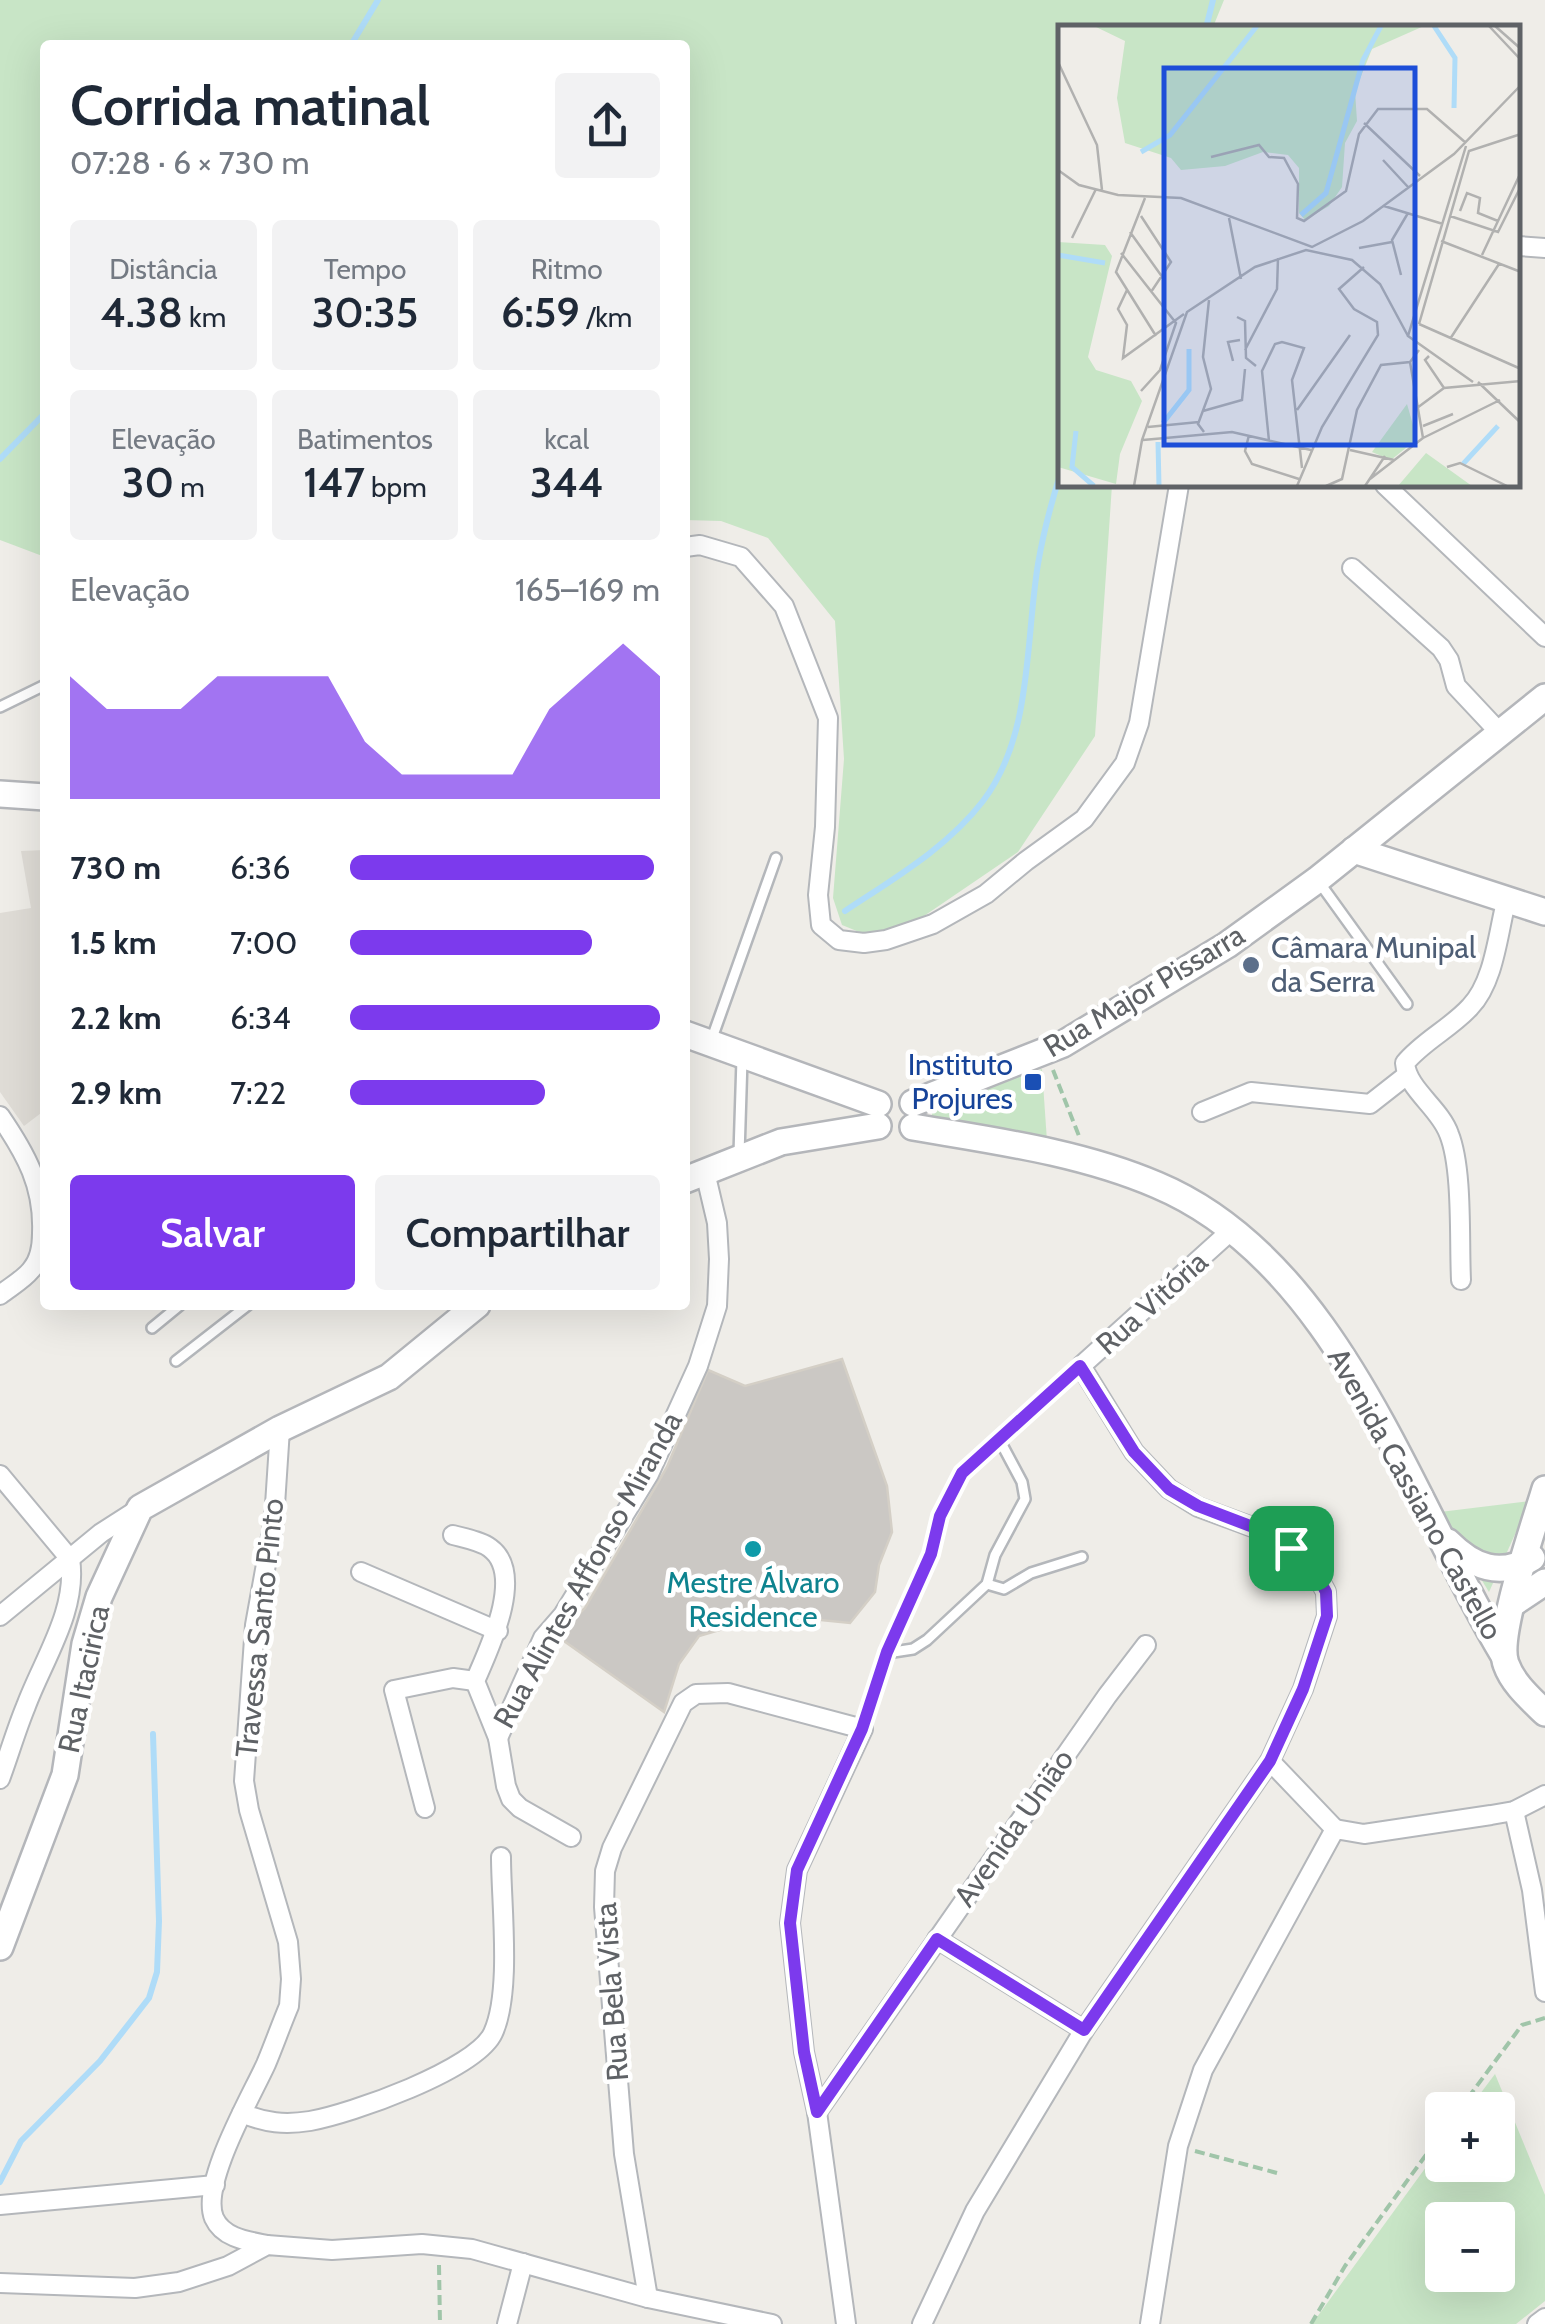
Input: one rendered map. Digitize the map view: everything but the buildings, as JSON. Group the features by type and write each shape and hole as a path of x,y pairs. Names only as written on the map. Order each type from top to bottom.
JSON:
{"street":[{"path":"1520,246 1545,248"},
{"path":"690,547 700,545 741,557 784,606 828,718 825,827 818,895 820,925 839,940 864,943 933,924 986,894 1084,819 1125,763 1140,723 1179,488"},
{"path":"1388,488 1545,636"},
{"path":"1352,568 1441,648 1449,660 1456,686 1501,734"},
{"name":"Rua Major Pissarra","path":"913,1115 1046,1052 1227,945 1317,880 1545,698"},
{"path":"0,794 40,797"},
{"path":"1387,825 1382,843 1392,861"},
{"path":"1354,850 1545,912"},
{"path":"1461,1280 1455,1151 1442,1120 1407,1075 1405,1063 1470,1008 1478,996 1506,898"},
{"path":"690,1036 878,1115 889,1134 902,1134 913,1115 905,1096 895,1094 885,1097 878,1115"},
{"path":"1202,1112 1251,1092 1370,1104 1407,1075"},
{"path":"695,1176 781,1142 878,1115"},
{"name":"Avenida Cassiano Castello","path":"913,1115 1088,1160 1158,1185 1234,1228 1266,1260 1328,1336 1360,1384 1512,1676 1545,1713"},
{"path":"0,1116 23,1150 40,1191"},
{"name":"Rua Alintes Affonso Miranda","path":"498,1738 543,1638 563,1615 649,1474 698,1366 717,1306 719,1259 717,1223 695,1176"},
{"name":"Rua Vitória","path":"1080,1366 1234,1228"},
{"path":"0,1296 32,1270 40,1255"},
{"path":"0,1616 71,1567 140,1508 280,1429 389,1377 469,1310"},
{"path":"922,2324 974,2211 1084,2030 1270,1761 1319,1645 1327,1616 1326,1592 1313,1568 1266,1532 1198,1506 1169,1489 1134,1452 1080,1366"},
{"name":"Travessa Santo Pinto","path":"267,2245 223,2231 212,2210 220,2162 289,2006 288,1942 248,1810 244,1781 255,1625 274,1520 280,1429"},
{"path":"0,1476 71,1567"},
{"path":"1503,1654 1512,1604 1534,1557 1545,1489"},
{"name":"Rua Itacirica","path":"0,1947 65,1775 85,1644 100,1597 140,1508"},
{"path":"1438,1533 1467,1561 1505,1568 1534,1557"},
{"name":"Rua Alintes Affonso Miranda","path":"453,1535 488,1546 499,1561 506,1593 498,1631 475,1681 498,1738"},
{"path":"0,1780 26,1703 54,1642 71,1567"},
{"path":"361,1572 498,1631"},
{"path":"1512,1604 1545,1582"},
{"name":"Avenida União","path":"817,2112 1146,1645"},
{"path":"426,1808 394,1690 454,1678 475,1681"},
{"name":"Rua Bela Vista","path":"648,2298 624,2154 604,1907 605,1871 612,1848 683,1703 696,1694 728,1692 862,1729"},
{"path":"846,2324 817,2112 804,2052 790,1923 797,1870 862,1729"},
{"path":"498,1738 512,1799 520,1808 571,1837"},
{"path":"1270,1761 1335,1830 1364,1834 1514,1810 1545,1796"},
{"path":"1514,1810 1532,1890 1545,1992"},
{"path":"1150,2324 1178,2146 1203,2070 1335,1830"},
{"path":"242,2114 268,2123 340,2114 449,2070 480,2049 492,2036 499,2015 503,1976 501,1857"},
{"path":"937,1939 1084,2030"},
{"path":"0,2206 215,2185"},
{"path":"0,2284 136,2288 178,2282 228,2266 267,2245 332,2250 393,2244 439,2245 472,2249 648,2298 772,2324"},
{"path":"507,2324 523,2263"},
{"path":"1537,2324 1545,2318"}],"lane":[{"path":"0,707 40,687"},
{"path":"710,1044 776,858"},
{"path":"1317,880 1407,1004"},
{"path":"739,1157 742,1055"},
{"path":"152,1328 174,1310"},
{"path":"176,1361 242,1310"},
{"name":"Rua Vitória","path":"862,1729 887,1652 931,1554 940,1516 962,1473 1080,1366"},
{"path":"887,1652 902,1652 927,1640 987,1584 995,1555 1025,1499 1022,1482 999,1439"},
{"path":"987,1584 1004,1589 1031,1573 1082,1557"}],"path":[{"path":"1046,1052 1088,1160"},
{"path":"1472,2092 1522,2025 1545,2018"},
{"path":"1178,2146 1277,2173"},
{"path":"1311,2324 1345,2266 1425,2156"},
{"path":"439,2245 440,2324"}],"shaded area":[{"path":"40,850 40,1114 24,1126 0,1092 0,913 31,908 21,851"}],"green space":[{"path":"0,0 1224,0 1214,25 1058,25 1058,488 1112,488 1095,736 1018,852 899,933 869,936 842,925 833,898 844,759 835,621 768,538 721,521 690,520 690,40 40,40 40,555 0,540"},
{"path":"1042,1069 1047,1141 930,1128 933,1107"},
{"path":"1530,1501 1489,1592 1440,1512"},
{"path":"1495,2074 1502,2092 1482,2092"},
{"path":"1515,2122 1545,2195 1545,2301 1516,2324 1312,2324 1425,2168 1425,2182 1515,2182"}],"waterway":[{"path":"354,40 378,0"},
{"path":"1207,25 1213,0"},
{"path":"0,459 40,418"},
{"path":"845,911 953,834 983,801 999,775 1019,718 1038,564 1058,482"},
{"path":"0,2182 21,2141 100,2061 149,1998 157,1972 159,1921 153,1734"}],"place":[{"name":"Câmara Munipal da Serra","path":"1251,965"},
{"name":"Instituto Projures","path":"1033,1082"},
{"name":"Mestre Álvaro Residence","path":"753,1549"}],"route":[{"path":"1080,1366 1134,1452 1169,1489 1198,1506 1266,1532 1291,1548 1313,1568 1326,1592 1327,1616 1303,1689 1270,1761 1084,2030 937,1939 817,2112 804,2052 790,1923 792,1891 797,1870 862,1729 887,1652 931,1554 940,1516 962,1473 1080,1366"}]}
